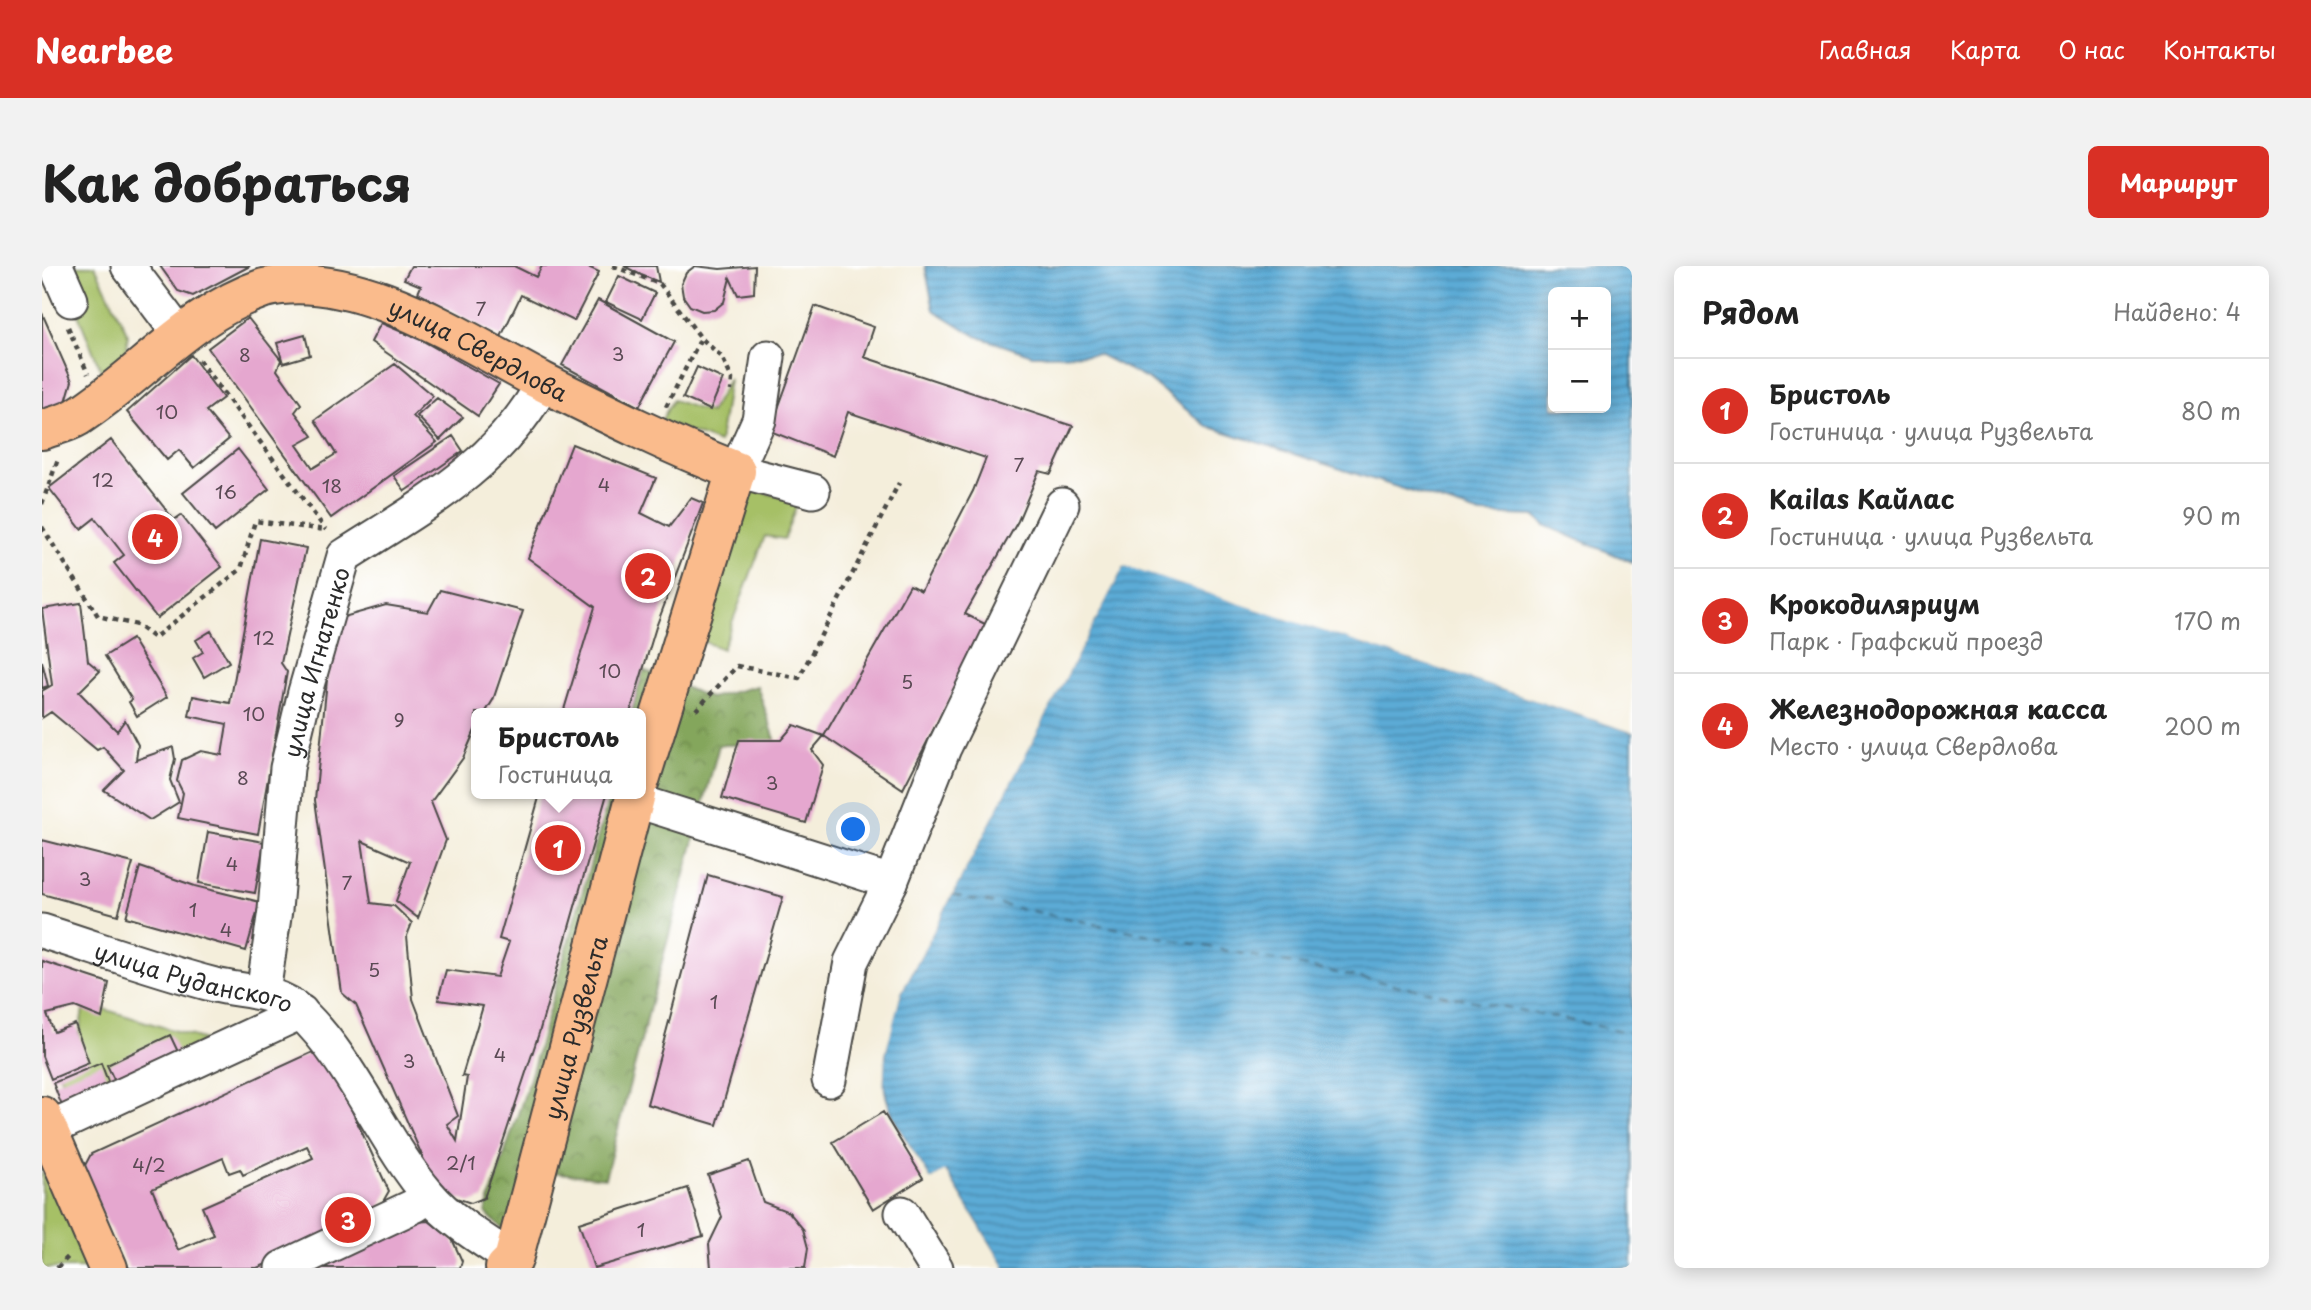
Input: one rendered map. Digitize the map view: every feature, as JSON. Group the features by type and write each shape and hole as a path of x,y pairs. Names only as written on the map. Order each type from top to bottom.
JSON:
{"main road":[{"name":"улица Свердлова","path":"51,442 75,418 186,343 220,309 265,288 303,280 370,294 414,310 544,382 651,436 736,471"},
{"name":"улица Рузвельта","path":"646,762 736,471"},
{"name":"улица Рузвельта","path":"509,1264 635,799"},
{"path":"44,1122 108,1268"}],"street":[{"path":"56,266 71,300"},
{"path":"128,266 186,343"},
{"path":"768,357 759,420 736,471 813,491"},
{"name":"улица Игнатенко","path":"263,993 275,910 288,768 335,543 471,472 495,449 544,382"},
{"path":"829,1080 851,962 891,881 944,748 1062,505"},
{"path":"646,794 891,881"},
{"name":"улица Руданского","path":"42,931 216,985 263,993 287,1002 301,1012 330,1048 429,1196"},
{"path":"44,1122 54,1127 301,1012"},
{"path":"282,1268 416,1205 429,1196 509,1264"},
{"path":"902,1213 936,1268"}],"path":[{"path":"613,266 660,285 701,338 722,358 732,379 731,392"},
{"path":"651,436 701,338"},
{"path":"186,343 335,543"},
{"path":"42,504 51,442"},
{"path":"687,717 710,698 737,666 799,678 899,483"},
{"path":"42,527 99,616 138,625 154,638 241,569 255,521 335,543"}],"green space":[{"path":"58,266 95,266 128,335 125,357 102,373"},
{"path":"729,379 719,443 661,421 673,400 710,413"},
{"path":"742,487 798,501 784,539 765,536 722,649 694,638"},
{"path":"643,670 710,698 757,686 777,745 719,745 605,1178 550,1172 518,1244 485,1212 530,1078 609,799 646,799 646,708 633,708"},
{"path":"84,1003 205,1040 111,1085 69,1099 45,1038 78,1040"},
{"path":"42,1173 50,1180 89,1268 42,1268"}],"water":[{"path":"925,266 1632,266 1632,562 1546,526 1534,516 1481,514 1207,426 1149,380 1098,354 1032,355 976,336 934,310"},
{"path":"1124,565 1632,732 1632,1268 1005,1268 946,1171 931,1180 900,1129 885,1092 886,1052 901,993"}],"pier":[{"path":"1125,562 1632,728 1632,732 1124,566 901,993 885,1055 883,1096 892,1118 931,1180 945,1171 1005,1268 1001,1268 944,1175 928,1183 889,1120 880,1096 881,1054 898,992 1121,564"}],"building":[{"path":"160,266 250,266 193,296 178,291"},
{"path":"411,266 514,266 536,277 542,266 586,266 599,272 574,321 521,295 501,337 418,293 421,286 404,279"},
{"path":"624,266 656,266 659,282 641,275"},
{"path":"695,266 720,269 755,266 754,293 738,295 730,278 724,302 714,310 702,311 690,306 683,296 681,284 686,273"},
{"path":"619,276 655,293 642,319 606,302"},
{"path":"598,300 674,342 639,407 562,365"},
{"path":"815,306 874,327 864,357 1073,426 1051,474 1039,471 1018,521 965,614 987,625 903,789 824,736 910,585 921,591 973,491 986,458 848,412 833,456 770,431"},
{"path":"42,313 72,381 65,405 42,415"},
{"path":"248,318 281,360 277,370 301,404 295,412 313,436 297,445 313,468 336,454 315,420 395,364 433,396 413,416 437,442 331,518 208,348"},
{"path":"381,323 423,341 499,384 478,416 371,342"},
{"path":"305,335 310,355 283,363 277,343"},
{"path":"191,355 223,398 206,411 229,439 194,468 179,450 167,460 127,412"},
{"path":"697,367 723,379 710,410 683,398"},
{"path":"437,398 463,417 440,440 417,416"},
{"path":"453,436 463,451 405,491 394,476"},
{"path":"111,440 174,520 181,515 222,567 157,618 114,563 124,555 95,518 81,529 49,488"},
{"path":"572,444 656,478 641,513 669,527 691,498 703,503 656,627 632,708 565,708 595,607 528,558"},
{"path":"238,449 269,489 215,532 183,493"},
{"path":"260,539 306,548 281,663 287,672 258,834 178,818 183,793 177,781 182,760 201,751 222,755 227,724 189,716 193,696 230,703"},
{"path":"440,590 523,611 493,700 488,708 471,708 471,740 463,758 431,802 446,840 418,918 396,901 410,862 362,841 371,903 394,906 412,923 407,936 413,999 458,1116 447,1124 457,1141 467,1077 462,1076 483,1006 438,1000 446,970 497,977 509,942 499,939 539,799 606,799 539,1033 507,1130 484,1198 471,1203 438,1192 356,1005 342,993 315,800 333,620 386,605 428,612"},
{"path":"81,603 88,661 100,671 79,692 117,731 125,720 138,745 136,760 173,747 175,759 170,780 179,802 150,820 104,790 124,770 103,747 97,750 51,712 42,718 42,691 52,685 42,609"},
{"path":"211,631 229,662 204,677 193,658 203,652 196,640"},
{"path":"132,639 167,697 137,716 129,702 132,700 105,656"},
{"path":"42,661 48,686 42,688"},
{"path":"794,725 824,736 812,750 823,765 806,823 722,798 739,740 781,740"},
{"path":"208,832 264,842 255,893 199,883"},
{"path":"42,840 133,863 118,915 42,894"},
{"path":"140,867 195,886 260,902 246,951 126,917"},
{"path":"708,875 783,897 717,1125 647,1104"},
{"path":"42,961 109,983 102,1018 75,1007 47,1014 54,1032 75,1024 89,1063 51,1079 42,1056"},
{"path":"170,1035 179,1054 116,1084 107,1065"},
{"path":"313,1052 328,1059 389,1191 373,1219 257,1268 129,1268 82,1171 91,1154","holes":["307,1146 313,1158 202,1207 214,1235 178,1250 152,1189 223,1158 229,1173 240,1169 243,1175"]},
{"path":"101,1063 110,1087 62,1106 53,1083"},
{"path":"883,1112 923,1178 873,1209 833,1142"},
{"path":"749,1161 763,1202 789,1212 803,1229 808,1248 805,1268 711,1268 709,1244 722,1217 708,1175"},
{"path":"688,1188 703,1236 594,1268 579,1223"},
{"path":"429,1221 452,1239 462,1261 460,1268 312,1268 401,1223"}],"ferry route":[{"path":"953,895 1632,1033"}],"place":[{"name":"Железнодорожная касса","path":"155,537"},
{"name":"Kailas Кайлас","path":"648,576"},
{"name":"Бристоль","path":"558,848"},
{"name":"Крокодиляриум","path":"348,1220"}]}
